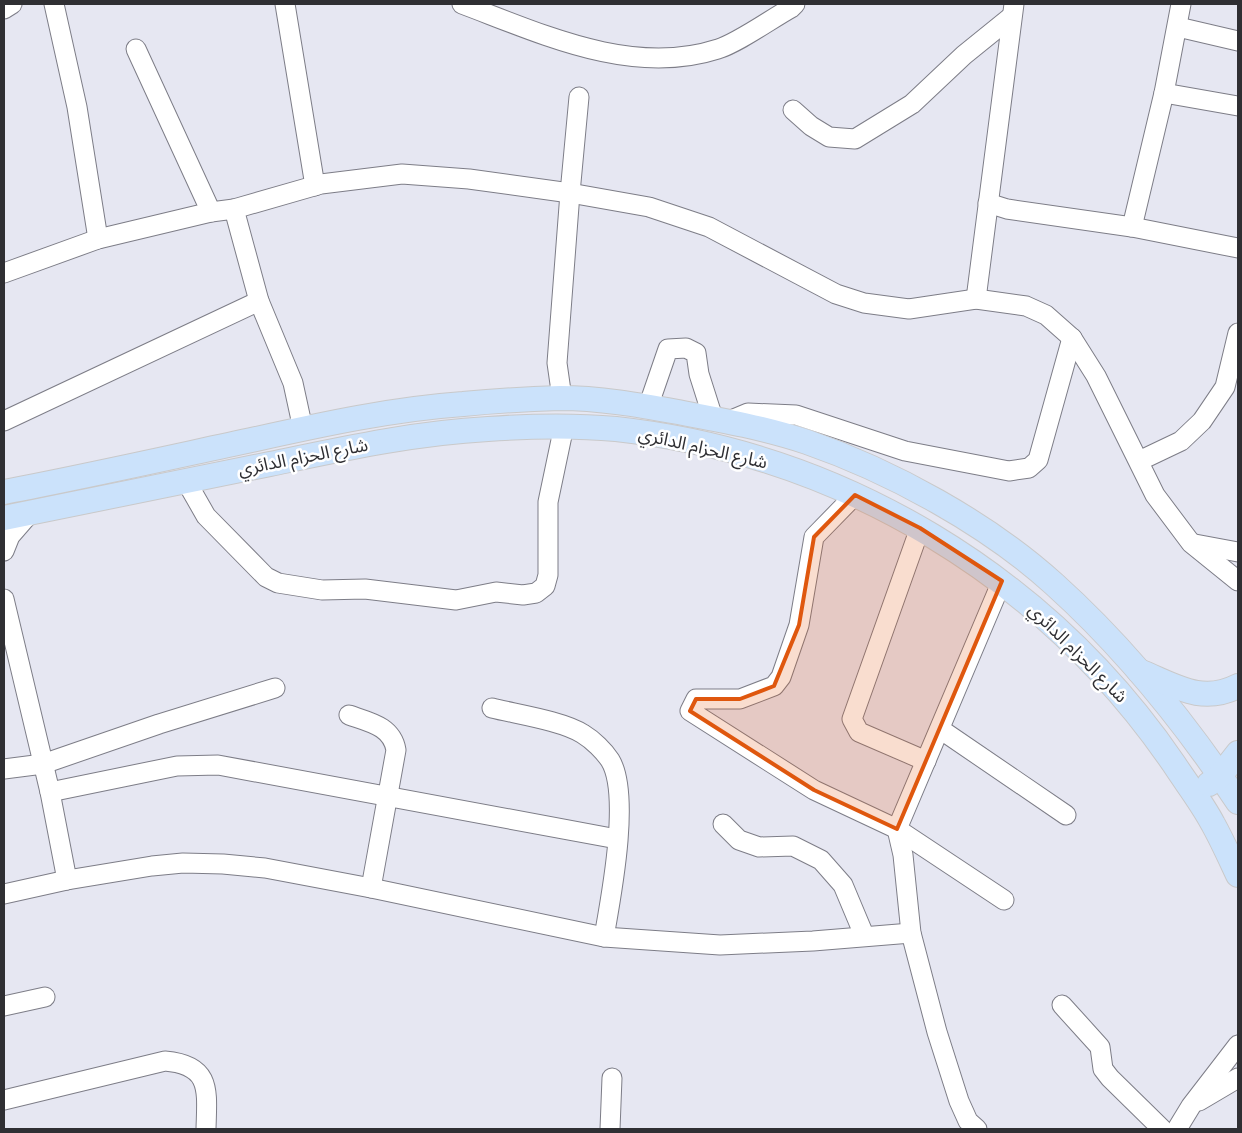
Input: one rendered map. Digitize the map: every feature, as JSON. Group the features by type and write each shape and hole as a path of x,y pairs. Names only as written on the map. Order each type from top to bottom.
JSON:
{"main road":[{"name":"شارع الحزام الدائري","path":"4,492 303,429 402,411 461,404 562,398 648,407 721,420 807,442 885,474 955,513 1014,552 1053,583 1136,670 1238,801"},
{"name":"شارع الحزام الدائري","path":"4,518 400,438 490,428 564,426 616,430 679,439 742,454 855,495 920,528 1002,581 1053,623 1094,664 1148,726 1213,823 1238,875"},
{"path":"1136,670 1194,694 1222,693 1238,686"},
{"path":"1195,795 1220,776 1238,753"},
{"path":"1213,823 1238,801"}],"street":[{"path":"4,9 12,4"},
{"path":"54,4 77,107 98,239"},
{"path":"285,4 315,186"},
{"path":"462,4 578,46 628,57 672,59 719,49 790,5"},
{"path":"1132,227 1164,93 1182,4"},
{"path":"793,110 811,126 829,136 855,139 912,104 1012,10"},
{"path":"976,299 1012,10"},
{"path":"1178,27 1238,41"},
{"path":"136,49 210,212"},
{"path":"1164,93 1238,106"},
{"path":"562,398 557,363 579,97"},
{"path":"4,273 98,239 210,212 234,209 315,186 402,174 469,179 570,193 649,208 709,226 836,294 864,303 909,309 976,299 1026,306 1046,315 1072,338 1096,376 1155,495 1191,543 1238,581"},
{"path":"988,203 1007,210 1132,227 1238,248"},
{"path":"234,209 260,301 293,383 303,429"},
{"path":"4,421 260,301"},
{"path":"1139,461 1181,441 1202,421 1225,387 1238,333"},
{"path":"648,407 668,349 686,348 696,353 699,374 721,420 748,413 796,415 905,451 1009,471 1029,468 1038,460 1072,338"},
{"path":"186,481 206,516 266,577 278,583 322,590 365,589 456,600 496,592 523,595 536,593 545,586 548,575 548,502 564,426"},
{"path":"855,495 814,536 799,625 781,677 774,686 740,699 696,699 690,711 814,790 897,829 1004,900"},
{"path":"4,550 10,536 30,513"},
{"path":"920,528 852,719 859,732 926,761"},
{"path":"1191,543 1238,552"},
{"path":"977,1129 968,1121 959,1101 937,1032 911,933 903,855 897,829 1002,581"},
{"path":"4,599 50,792 67,880"},
{"path":"4,769 43,764 159,724 275,688"},
{"path":"492,708 564,726 582,733 610,761 619,786 613,880 604,937"},
{"path":"349,715 378,726 395,739 396,750 370,888"},
{"path":"940,729 1066,815"},
{"path":"50,792 197,764 218,765 616,840"},
{"path":"723,824 739,840 759,847 793,846 821,860 843,885 864,936"},
{"path":"4,894 67,880 152,866 213,864 265,868 604,937 720,945 813,941 911,933"},
{"path":"4,1006 45,997"},
{"path":"1062,1005 1100,1046 1104,1068 1110,1078 1162,1129"},
{"path":"1177,1129 1238,1045"},
{"path":"4,1100 165,1061 182,1062 191,1066 201,1076 206,1089 206,1129"},
{"path":"610,1129 612,1078"},
{"path":"1192,1106 1238,1078"}],"highlighted area":[{"path":"855,495 920,528 1002,581 897,829 814,790 690,711 696,699 740,699 774,686 799,625 814,537"}]}
